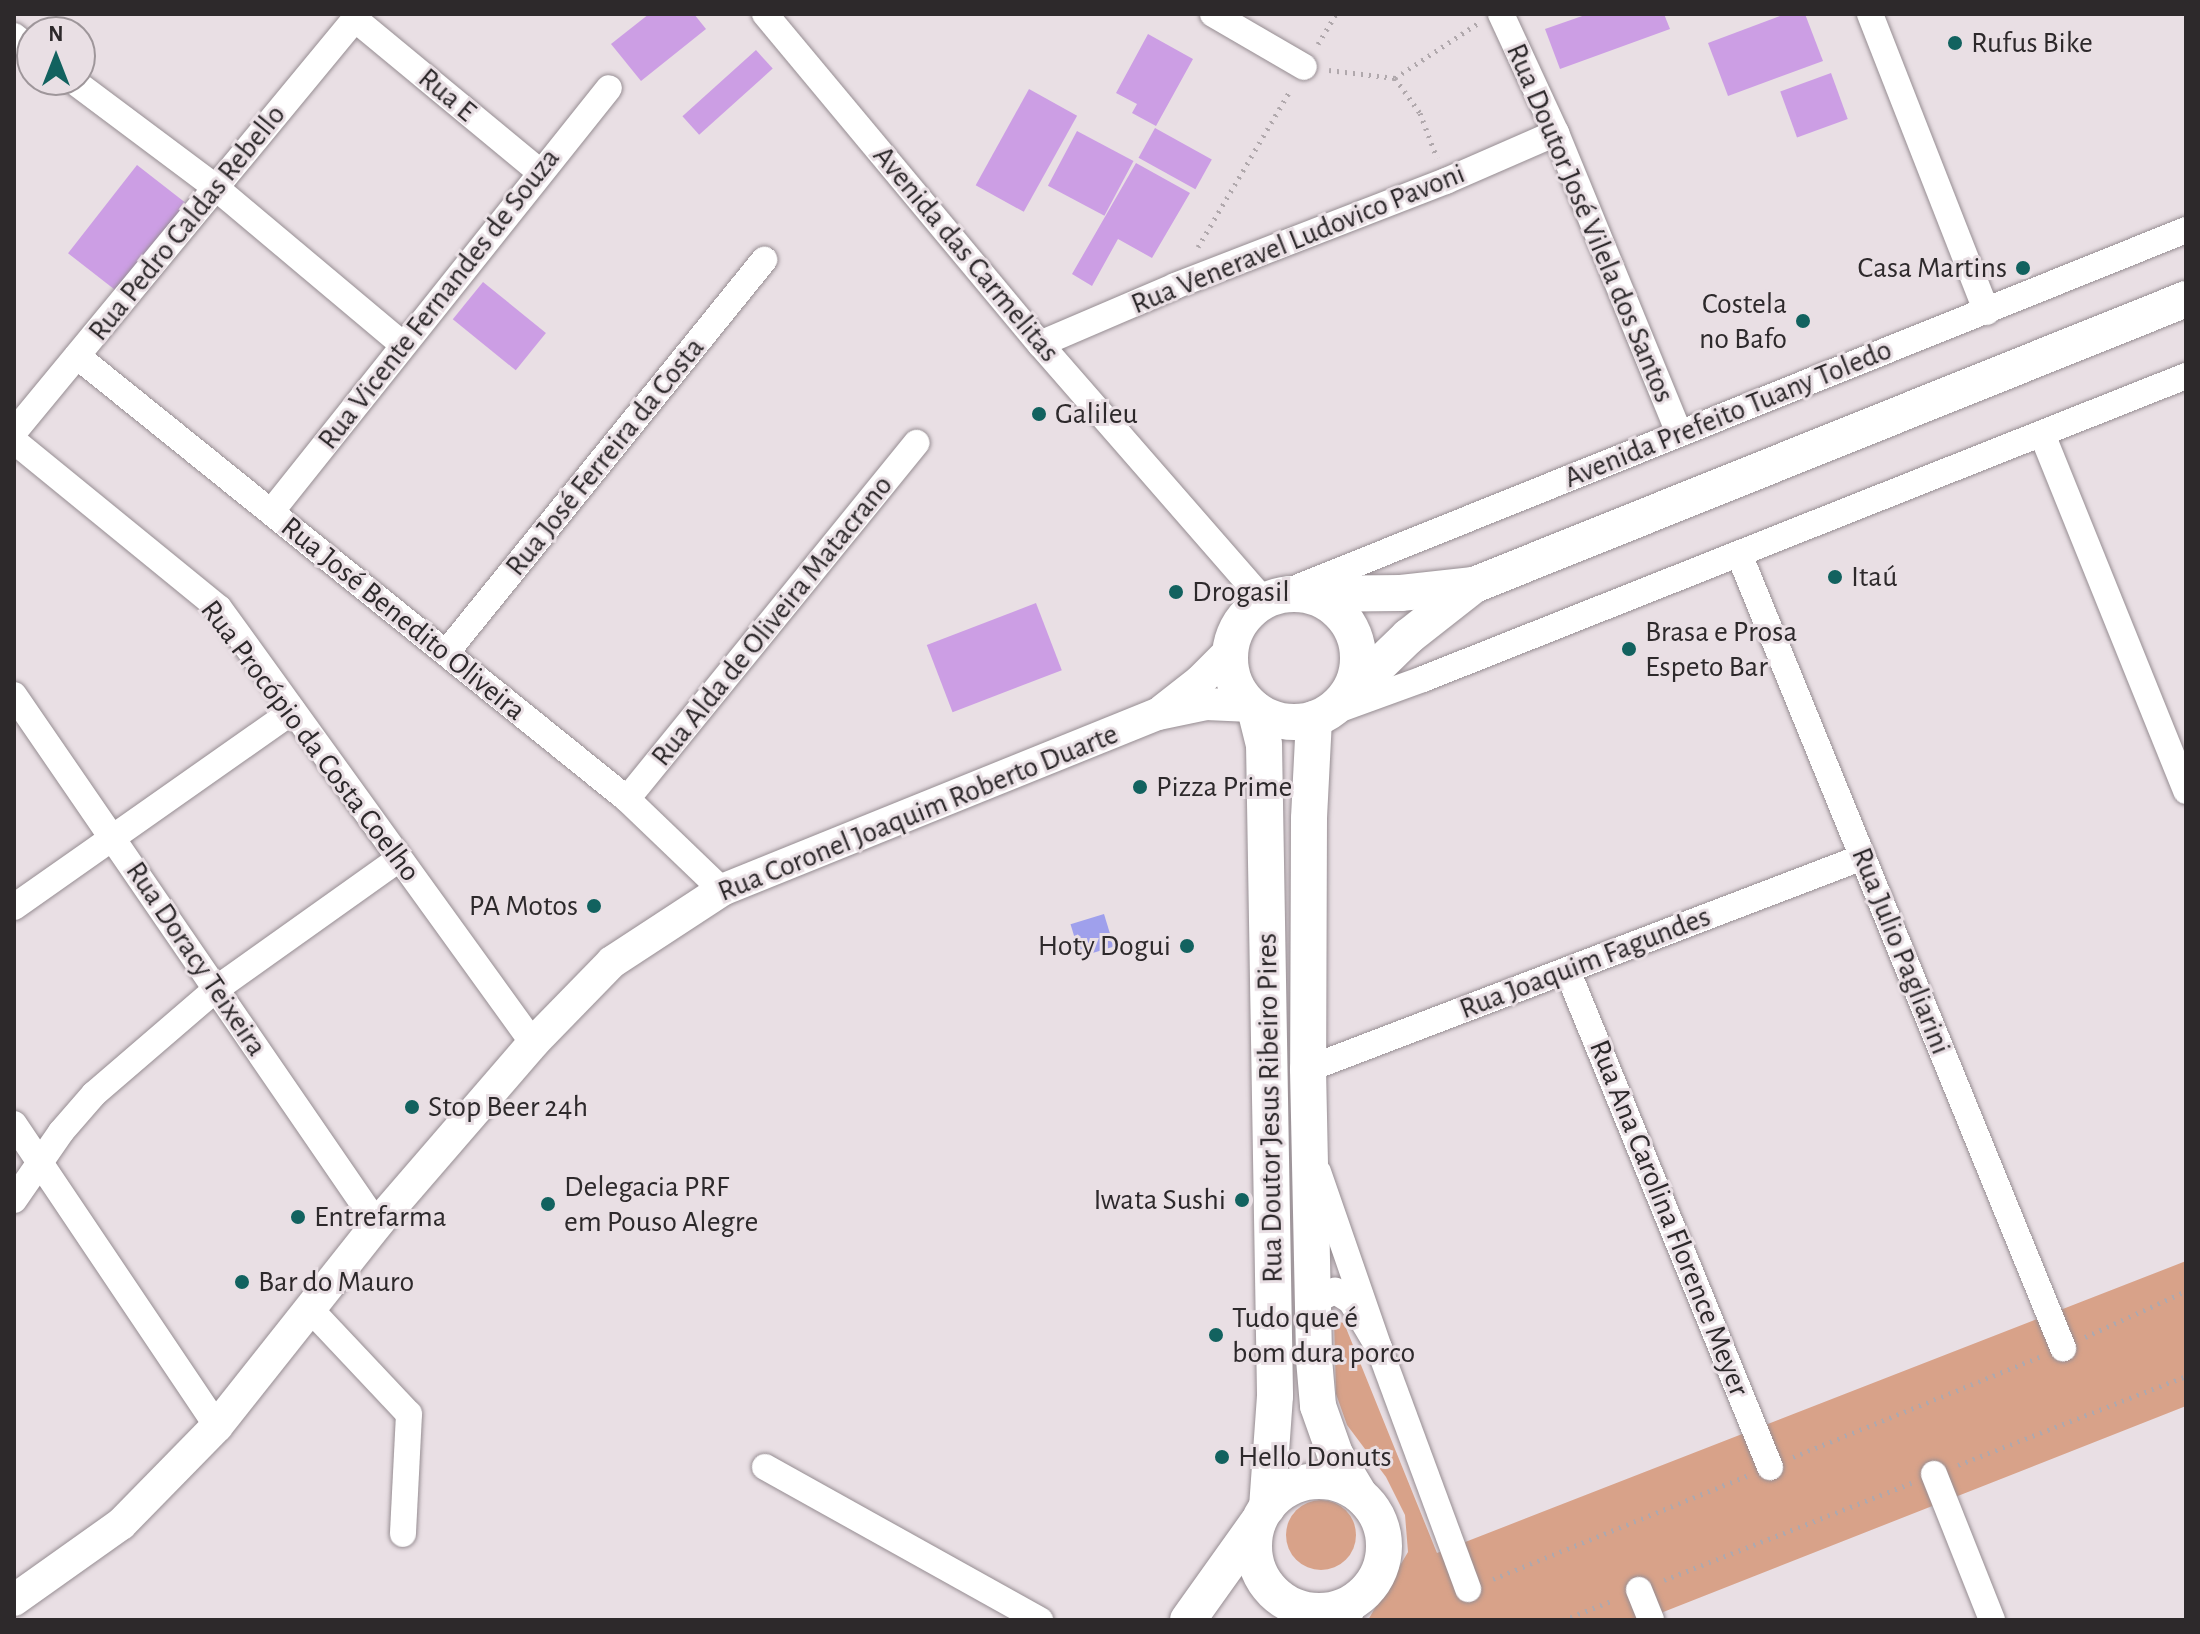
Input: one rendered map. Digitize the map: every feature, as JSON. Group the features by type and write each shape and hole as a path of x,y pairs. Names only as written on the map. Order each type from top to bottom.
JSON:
{"main road":[{"path":"1474,585 1409,636 1326,712 1283,722 1253,708 1234,681 1230,651 1241,622 1279,598 1401,593 1474,585 2186,299"},
{"path":"1279,598 1334,608 1355,635 1358,669 1326,712"},
{"name":"Rua Doutor Jesus Ribeiro Pires","path":"1253,708 1264,744 1275,1396 1263,1515"},
{"name":"Rua Doutor Jesus Ribeiro Pires","path":"1326,712 1309,819 1308,1069 1313,1302 1318,1406 1335,1454 1359,1494"},
{"path":"1188,1620 1263,1515 1291,1487 1314,1481 1333,1482 1359,1494 1374,1511 1383,1530 1384,1553 1373,1584 1352,1610 1336,1609 1265,1620"},
{"path":"1263,1515 1253,1543 1256,1566 1286,1603 1312,1613"}],"street":[{"name":"Avenida das Carmelitas","path":"765,14 1040,344 1279,598"},
{"path":"1213,14 1304,67"},
{"path":"1872,15 1987,312"},
{"name":"Rua E","path":"357,16 539,171"},
{"name":"Rua Pedro Caldas Rebello","path":"14,432 357,16"},
{"name":"Rua Doutor José Vilela dos Santos","path":"1490,18 1556,133 1679,433"},
{"name":"Rua Vicente Fernandes de Souza","path":"271,512 539,171 609,88"},
{"path":"93,96 215,187 402,344"},
{"name":"Rua Veneravel Ludovico Pavoni","path":"1040,344 1175,286 1446,181 1556,133"},
{"name":"Avenida Prefeito Tuany Toledo","path":"1279,598 1679,433 2186,230"},
{"name":"Rua José Ferreira da Costa","path":"446,653 764,260"},
{"name":"Rua José Benedito Oliveira","path":"77,356 627,799 722,890"},
{"path":"1326,712 1739,554 2186,376"},
{"path":"2042,434 2177,742 2186,791"},
{"name":"Rua Procópio da Costa Coelho","path":"14,441 219,608 533,1043"},
{"name":"Rua Alda de Oliveira Matacrano","path":"627,799 916,443"},
{"name":"Rua Julio Pagliarini","path":"1739,554 2063,1348"},
{"name":"Rua Coronel Joaquim Roberto Duarte","path":"1158,714 1200,681 1230,651"},
{"name":"Rua Doracy Teixeira","path":"14,695 377,1224"},
{"name":"Rua Coronel Joaquim Roberto Duarte","path":"14,1600 121,1524 217,1426 377,1224 533,1043 612,962 722,890 1158,714 1206,704 1253,708"},
{"path":"14,907 293,711"},
{"name":"Rua Joaquim Fagundes","path":"1308,1069 1863,857"},
{"path":"14,1200 94,1094 216,989 399,859"},
{"name":"Rua Ana Carolina Florence Meyer","path":"1567,970 1770,1467"},
{"path":"14,1124 217,1426"},
{"name":"Rua Doutor Jesus Ribeiro Pires","path":"1310,1147 1379,1348 1468,1589"},
{"name":"Rua Doutor Jesus Ribeiro Pires","path":"1313,1302 1335,1291 1351,1301 1379,1348"},
{"path":"310,1309 409,1414 403,1534"},
{"path":"765,1467 1040,1620"},
{"path":"1934,1474 1992,1620"},
{"path":"1639,1590 1651,1620"}],"path":[{"path":"1175,286 1336,14"},
{"path":"1304,67 1395,78 1490,18"},
{"path":"1395,78 1420,113 1446,181"},
{"path":"1468,1589 2063,1348 2186,1291"},
{"path":"1563,1620 2186,1376"}],"shaded area":[{"path":"2186,1261 2186,1406 1643,1620 1368,1620 1408,1552 1405,1515 1386,1477 1347,1425 1336,1394 1334,1321 1344,1323 1437,1553"},
{"path":"1328,1500 1350,1515 1356,1535 1354,1549 1346,1560 1335,1568 1314,1570 1296,1560 1288,1549 1286,1528 1296,1510 1307,1502"}],"water":[{"path":"1104,914 1114,947 1080,957 1071,924"}],"building":[{"path":"649,14 694,14 706,29 641,81 611,44"},
{"path":"1588,14 1664,14 1670,29 1560,69 1545,29"},
{"path":"1785,14 1805,14 1823,61 1728,96 1708,43"},
{"path":"1148,34 1193,59 1156,126 1132,113 1137,104 1116,93"},
{"path":"756,50 773,69 699,135 682,116"},
{"path":"1831,73 1848,119 1797,138 1780,91"},
{"path":"1029,89 1077,116 1024,212 976,185"},
{"path":"1155,128 1212,160 1195,189 1139,158"},
{"path":"1077,131 1134,161 1104,216 1048,186"},
{"path":"1136,163 1190,193 1152,258 1118,239 1092,286 1072,274"},
{"path":"137,165 191,207 122,295 68,253"},
{"path":"483,282 546,333 516,370 453,319"},
{"path":"1036,603 1062,670 953,712 927,645"}],"place":[{"name":"Rufus Bike","path":"1955,43"},
{"name":"Casa Martins","path":"2023,268"},
{"name":"Costela no Bafo","path":"1803,321"},
{"name":"Galileu","path":"1039,414"},
{"name":"Itaú","path":"1835,577"},
{"name":"Drogasil","path":"1176,592"},
{"name":"Brasa e Prosa Espeto Bar","path":"1629,649"},
{"name":"Pizza Prime","path":"1140,787"},
{"name":"PA Motos","path":"594,906"},
{"name":"Hoty Dogui","path":"1187,946"},
{"name":"Stop Beer 24h","path":"412,1107"},
{"name":"Iwata Sushi","path":"1242,1200"},
{"name":"Delegacia PRF em Pouso Alegre","path":"548,1204"},
{"name":"Entrefarma","path":"298,1217"},
{"name":"Bar do Mauro","path":"242,1282"},
{"name":"Tudo que é bom dura porco","path":"1216,1335"},
{"name":"Hello Donuts","path":"1222,1457"}]}
